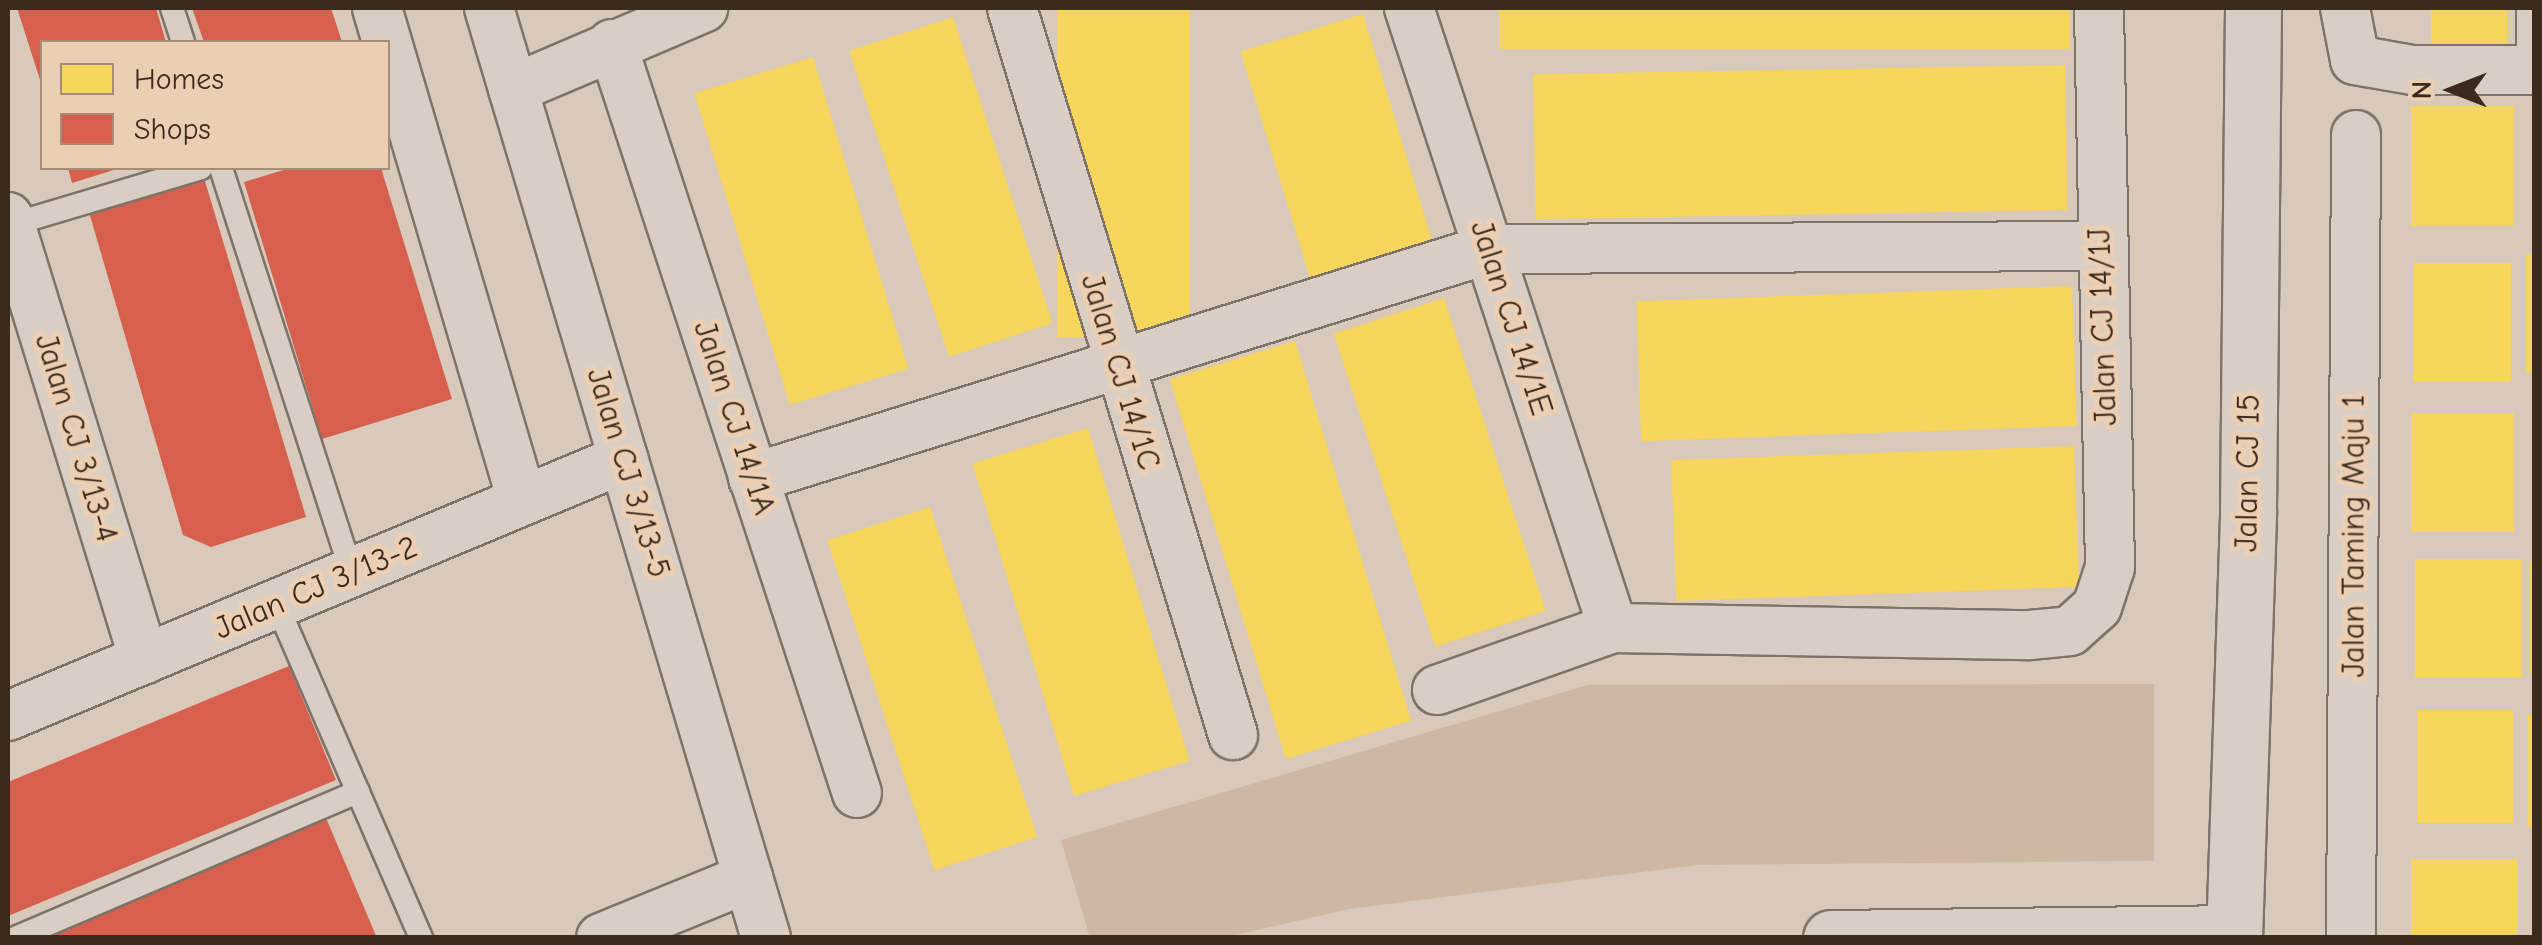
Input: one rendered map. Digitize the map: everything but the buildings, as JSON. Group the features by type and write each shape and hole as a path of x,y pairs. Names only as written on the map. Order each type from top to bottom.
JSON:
{"street":[{"path":"378,8 384,40"},
{"name":"Jalan CJ 3/13-5","path":"489,8 766,938"},
{"path":"513,89 702,8"},
{"name":"Jalan CJ 14/1C","path":"1012,8 1117,368 1234,735"},
{"name":"Jalan CJ 14/1E","path":"1409,8 1613,628"},
{"name":"Jalan CJ 14/1J","path":"1613,628 2070,631 2098,607 2110,567 2100,246 2099,8"},
{"name":"Jalan CJ 15","path":"2234,935 2248,510 2253,8"},
{"path":"2344,8 2355,60 2413,70 2531,70"},
{"name":"Jalan CJ 14/1A","path":"612,44 856,793"},
{"path":"390,70 397,106 522,500"},
{"name":"Jalan Taming Maju 1","path":"2351,938 2356,135"},
{"name":"Jalan CJ 3/13-4","path":"9,221 144,660"},
{"path":"753,478 1117,368 1489,249 2100,246"},
{"name":"Jalan CJ 3/13-2","path":"8,716 624,459"},
{"path":"1437,690 1613,628"},
{"path":"601,938 748,878"},
{"path":"1831,938 2234,935"}],"lane":[{"path":"172,8 182,40"},
{"path":"2528,8 2531,70"},
{"path":"9,221 194,170"},
{"path":"222,170 352,573"},
{"path":"277,605 421,938"},
{"path":"15,938 358,792"}],"shaded area":[{"path":"2154,684 2154,861 1697,865 1349,909 1226,937 1090,938 1061,840 1588,685"}]}
